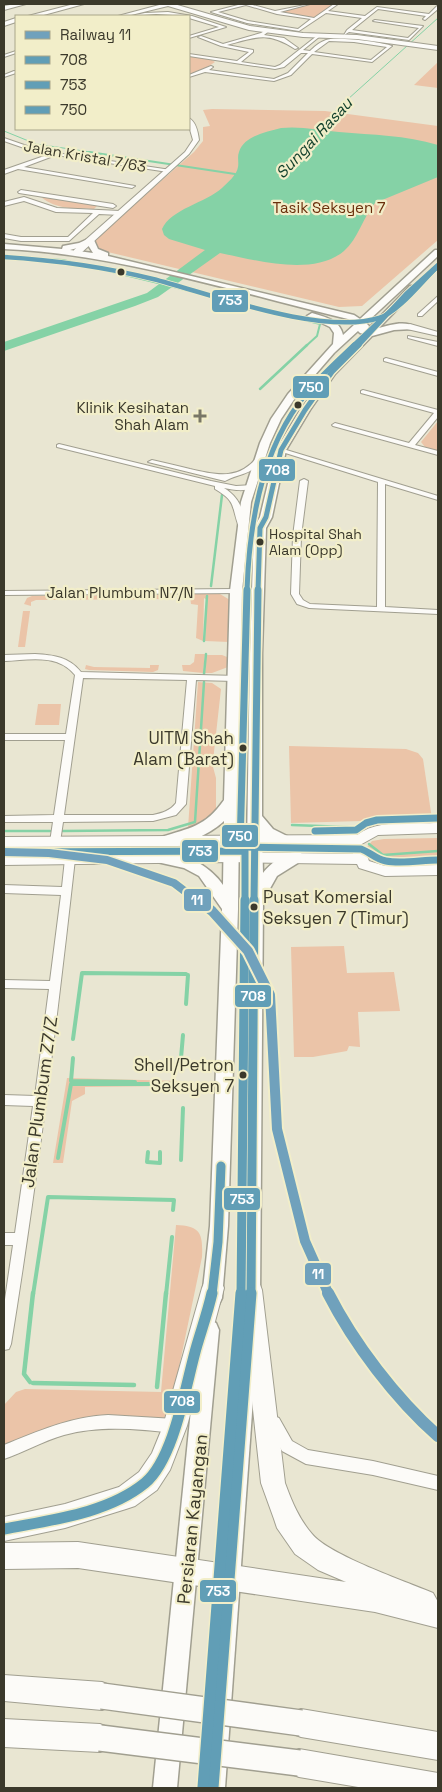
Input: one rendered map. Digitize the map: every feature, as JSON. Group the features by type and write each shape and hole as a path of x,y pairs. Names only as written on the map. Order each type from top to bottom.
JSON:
{"highway":[{"path":"37,15 83,5"},
{"path":"49,15 83,5"},
{"path":"4,1529 65,1516 126,1497 148,1480 161,1460 175,1426 213,1288"},
{"path":"251,1290 273,1483 286,1520 304,1545 327,1561 438,1608"},
{"path":"4,1556 78,1555 375,1598 438,1615"},
{"path":"4,1688 102,1696 301,1723 438,1746"},
{"path":"4,1733 100,1738 299,1763 438,1787"}],"main road":[{"path":"4,247 74,247 90,240 94,251 130,266"},
{"path":"37,248 77,252 190,281 351,318 360,323 364,330 342,352 332,372"},
{"path":"4,252 58,255 130,266"},
{"name":"Persiaran Kayangan","path":"164,1788 173,1720 219,1226 230,909 236,591 242,528 250,487 261,456 276,419 291,396 360,323 379,308 438,252"},
{"path":"306,314 344,323 360,323 374,320 438,265"},
{"path":"190,281 325,320 336,327 339,336 337,346"},
{"path":"260,528 266,517 281,450 304,410 332,372 395,309 406,294"},
{"path":"294,304 340,313 364,312 379,308"},
{"path":"395,309 400,321 410,332"},
{"path":"370,335 387,328 410,332"},
{"path":"213,1788 251,1290 256,653 260,500 259,494 250,487 264,481 277,463"},
{"path":"166,841 190,836 211,826 231,802"},
{"path":"255,817 268,833 284,841"},
{"path":"255,907 266,877 272,870 296,857"},
{"path":"162,858 197,866 211,879 230,909"}],"street":[{"path":"4,8 23,4"},
{"path":"125,15 169,4 233,24 318,36 342,36 386,42 390,48 374,61 298,50 282,39 258,35"},
{"path":"203,14 246,4 273,12 316,19"},
{"path":"273,12 308,4"},
{"path":"214,12 247,22 299,30 336,4"},
{"path":"392,10 399,4"},
{"path":"342,36 377,6 430,15"},
{"path":"205,71 268,80 280,79 328,40 377,44 406,41 438,7"},
{"path":"326,12 364,17"},
{"path":"142,15 186,15"},
{"path":"190,16 223,27"},
{"path":"375,21 419,27"},
{"path":"190,36 233,24"},
{"path":"222,45 258,35 268,30"},
{"path":"348,31 438,48"},
{"path":"190,55 275,68 282,66 298,50 318,36"},
{"path":"200,38 252,51 237,63"},
{"path":"426,46 431,41"},
{"path":"190,76 205,71 219,61"},
{"path":"77,252 172,166 196,140 195,132 190,122"},
{"name":"Jalan Kristal 7/63","path":"4,139 15,144 56,154 172,166"},
{"path":"4,147 15,144"},
{"path":"4,172 56,154"},
{"path":"17,167 132,186"},
{"path":"4,197 19,192 113,206"},
{"path":"4,204 24,199 56,210 120,213"},
{"path":"4,236 21,239 69,239 98,212"},
{"path":"420,315 438,298"},
{"path":"410,332 438,334"},
{"path":"410,332 438,344"},
{"path":"386,360 438,374"},
{"path":"363,392 438,412 410,445"},
{"path":"335,425 438,453"},
{"path":"61,444 214,480 236,488 250,487"},
{"path":"281,450 438,498"},
{"path":"214,480 242,474 253,467 261,456"},
{"path":"214,480 237,502 242,528"},
{"path":"304,481 297,536 295,594 300,602 309,606 438,612"},
{"path":"381,482 381,610"},
{"name":"Jalan Plumbum N7/N","path":"4,593 236,591"},
{"path":"4,658 54,658 70,664 79,676 55,842"},
{"path":"79,676 235,678"},
{"path":"4,818 153,818 164,816 179,808 181,804 192,677"},
{"path":"4,737 70,737"},
{"path":"255,849 284,841 360,840 370,832 378,830 438,828"},
{"path":"360,840 361,859 364,864 385,871 438,870"},
{"path":"4,842 166,841 230,849 255,849 296,857 361,859"},
{"path":"4,860 162,858 230,849"},
{"name":"Jalan Plumbum Z7/Z","path":"4,1344 40,1100 70,859"},
{"path":"4,890 66,891"},
{"path":"4,984 55,986"},
{"path":"4,1100 40,1100"},
{"path":"4,1239 21,1239"},
{"path":"265,1403 287,1446 306,1457 373,1468 438,1483"},
{"path":"4,1452 46,1434 84,1424 135,1422 175,1426"}],"green space":[{"path":"311,4 334,5 314,18 277,13"},
{"path":"190,56 215,62 203,70 190,75"},
{"path":"438,62 438,88 414,85"},
{"name":"Tasik Seksyen 7","path":"203,110 325,111 438,126 438,240 362,306 339,307 95,249 94,240 194,152 203,141 203,127 210,126"},
{"path":"41,197 98,205 94,209 66,208 53,204"},
{"path":"438,421 438,451 425,447 421,442"},
{"path":"197,593 220,594 230,600 229,642 205,641 207,600 204,598 203,641 196,638 198,605 191,604 190,597"},
{"path":"169,595 170,599 36,600 31,602 31,606 24,604 27,598 32,596"},
{"path":"23,611 30,611 25,647 18,647"},
{"path":"195,654 205,654 203,673 183,671 182,665 190,665 194,662"},
{"path":"206,655 222,655 227,657 228,667 212,673 205,673"},
{"path":"86,665 94,667 150,668 150,665 159,665 158,670 153,672 89,670 85,669"},
{"path":"198,682 212,683 221,689 213,767 216,778 216,809 206,821 188,828"},
{"path":"38,704 61,704 59,725 35,725"},
{"path":"289,746 406,749 418,753 423,759 432,819 291,823"},
{"path":"438,838 438,860 381,861 374,858 366,848 372,841 384,839"},
{"path":"344,946 347,973 394,972 400,1011 358,1012 360,1047 349,1046 347,1051 313,1057 294,1057 291,947"},
{"path":"67,1078 180,1081 181,1085 172,1089 167,1086 85,1087 85,1094 72,1101 63,1163 53,1163"},
{"path":"176,1225 191,1227 199,1233 202,1242 202,1257 173,1396 163,1421 133,1416 103,1416 41,1431 4,1446 4,1405 16,1392 25,1389 161,1392"}],"water":[{"name":"Tasik Seksyen 7","path":"281,128 302,128 389,136 438,145 438,177 375,203 349,246 331,259 300,265 266,262 220,253 158,297 4,351 4,342 147,293 205,250 169,239 164,235 162,229 166,222 180,211 215,193 234,176 238,165 238,154 246,142 256,136"}],"waterway":[{"name":"Sungai Rasau","path":"318,130 337,109 438,18"},
{"name":"Sungai Rasau","path":"4,131 36,144 97,153"},
{"name":"Sungai Rasau","path":"89,152 235,174"},
{"path":"4,257 63,260 162,284"},
{"path":"170,286 242,305"},
{"path":"248,306 320,324 317,336 306,346"},
{"path":"260,389 307,345"},
{"path":"211,586 222,495"},
{"path":"204,641 207,596"},
{"path":"204,674 206,654"},
{"path":"63,831 168,830 195,822 204,682"},
{"path":"292,825 348,827"},
{"path":"4,831 50,831"},
{"path":"369,844 383,855 438,851"},
{"path":"73,1039 82,973 186,974"},
{"path":"186,1004 188,975"},
{"path":"181,1058 183,1035"},
{"path":"73,1058 71,1081 135,1082"},
{"path":"58,1158 71,1084 177,1084"},
{"path":"181,1160 183,1108"},
{"path":"148,1152 147,1162 160,1163 160,1152"},
{"path":"33,1295 48,1197 174,1200 173,1210"},
{"path":"166,1295 172,1237"},
{"path":"30,1382 24,1374 33,1293"},
{"path":"157,1387 166,1293"},
{"path":"33,1383 134,1385"}],"rail line":[{"name":"11","path":"4,852 49,853 107,860 174,883 212,911 248,951 270,995 277,1129 305,1241 319,1276 337,1311 361,1349 421,1421 438,1436"}],"transit line":[{"name":"753","path":"4,257 98,267 153,279 235,302 299,317 356,322 386,315 438,266"},
{"name":"708","path":"213,1788 251,1290 256,653 260,528 266,517 281,450 305,410 332,372 383,321 406,294 438,265"},
{"name":"750","path":"438,266 317,380 298,404 280,434 267,466 258,500 248,571 240,847 361,849 367,851 371,856 387,861 438,860"},
{"name":"750","path":"315,831 356,830 366,823 377,820 438,818"},
{"name":"753","path":"4,852 245,851 241,1290 203,1787"},
{"name":"708","path":"4,1529 59,1518 98,1507 132,1492 146,1482 155,1471 171,1438 178,1418 212,1294 218,1242 221,1166"}],"place":[{"name":"Klinik Kesihatan Shah Alam","path":"200,416"},
{"name":"Hospital Shah Alam (Opp)","path":"260,542"},
{"name":"UITM Shah Alam (Barat)","path":"243,748"},
{"name":"Pusat Komersial Seksyen 7 (Timur)","path":"254,907"},
{"name":"Shell/Petron Seksyen 7","path":"243,1075"}]}
